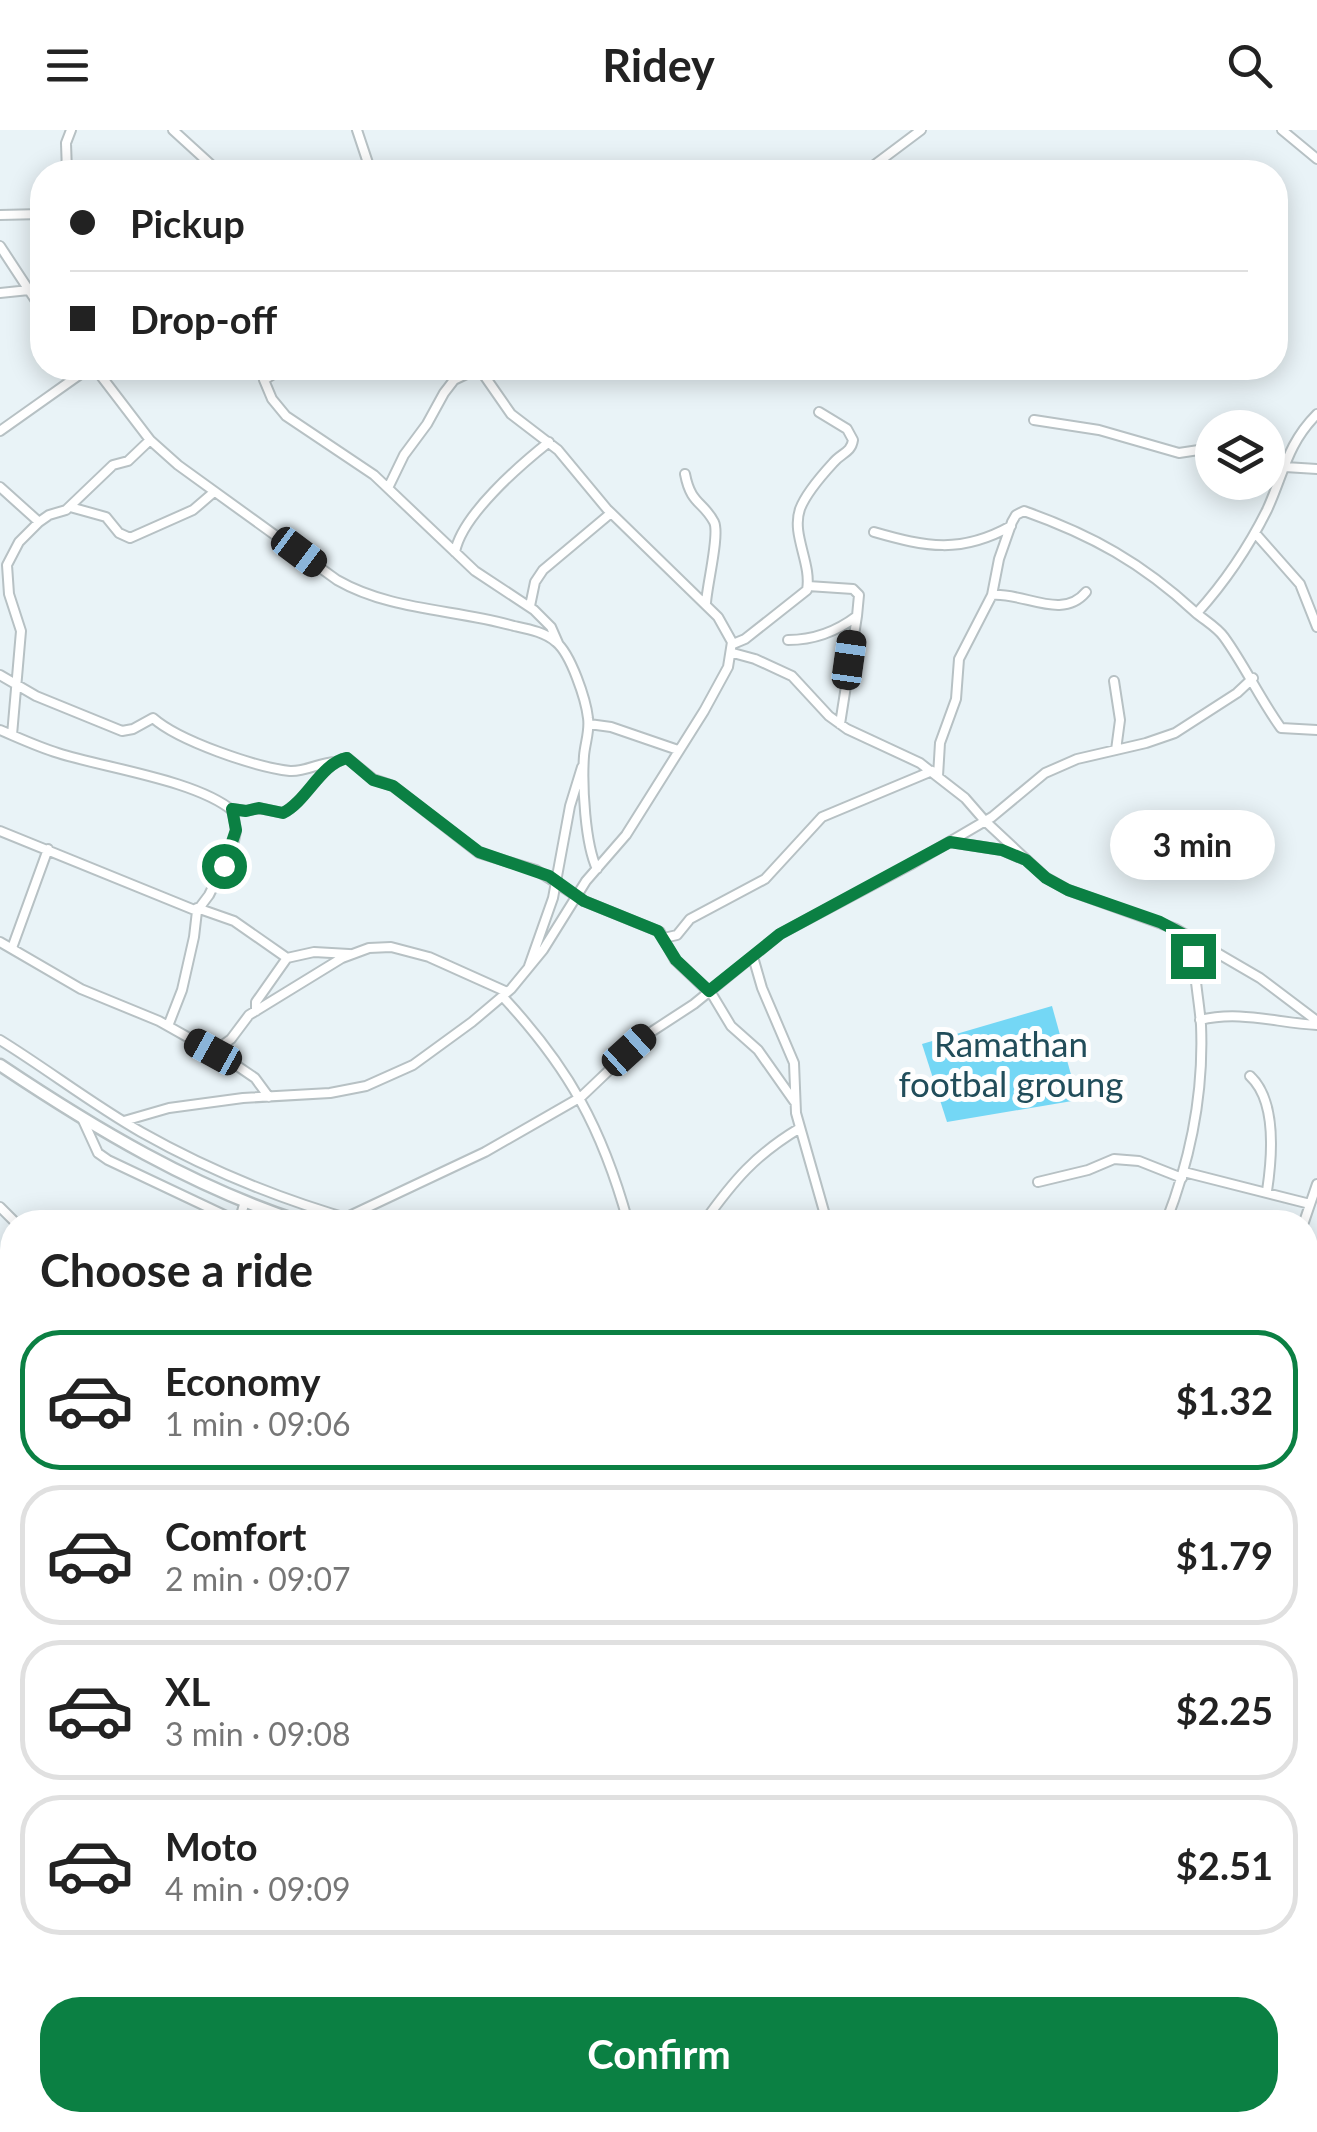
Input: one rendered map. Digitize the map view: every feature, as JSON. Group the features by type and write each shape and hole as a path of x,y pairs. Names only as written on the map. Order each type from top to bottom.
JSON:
{"main road":[{"path":"0,1065 136,1150 267,1210"}],"street":[{"path":"67,160 70,130"},
{"path":"173,130 206,160"},
{"path":"357,130 367,160"},
{"path":"881,160 922,130"},
{"path":"1282,130 1317,160"},
{"path":"0,216 30,215"},
{"path":"0,246 29,290 0,293"},
{"path":"0,431 74,380"},
{"path":"102,380 150,440 214,492 328,574 356,590 399,604 509,624 558,644"},
{"path":"264,380 280,410 388,488 480,576 530,606 551,627 578,684 589,724 584,763 570,806 551,904 529,966"},
{"path":"388,488 450,385 459,380"},
{"path":"487,380 507,410 549,442 612,513 706,603 726,628 733,649 792,676 840,724 935,773 1046,878 1068,890 1160,922 1194,940 1260,978 1317,1023"},
{"path":"808,586 800,510 834,461 853,446 854,440 847,429 820,412"},
{"path":"1317,414 1297,435 1285,466 1317,469"},
{"path":"1034,420 1099,430 1179,453 1195,451"},
{"path":"12,735 21,630 9,594 7,564 19,542 39,522 49,515 61,514 113,464 128,461 150,440"},
{"path":"455,552 458,540 479,511 549,442"},
{"path":"684,474 694,501 710,517 716,530 706,603"},
{"path":"0,487 39,522"},
{"path":"70,507 106,518 119,533 130,538 188,513 214,492"},
{"path":"1196,613 1230,574 1270,500"},
{"path":"935,773 940,743 956,699 960,660 992,594 1011,526 1016,515 1024,511 1062,524 1123,554 1224,637 1281,728 1317,730"},
{"path":"530,606 535,582 543,570 612,513"},
{"path":"874,532 947,548 985,539 1011,526"},
{"path":"1254,534 1300,584 1317,627"},
{"path":"124,1122 169,1108 330,1093 384,1080 429,1054 505,995 551,938 596,869 626,835 704,711 733,649 808,586 853,588 859,595 840,724"},
{"path":"992,594 1066,606 1086,592"},
{"path":"788,640 810,640 840,629 857,616"},
{"path":"0,675 116,729 133,729 152,718 182,738 260,764 293,771 347,758 373,780 393,786 479,852 516,862 556,880 576,896 637,921 664,938 676,960 709,991 734,1030 758,1050 794,1102"},
{"path":"363,1210 485,1152 581,1097 645,1036 788,929 985,821 1055,767 1175,733 1237,693 1253,678"},
{"path":"1114,681 1120,720 1116,750"},
{"path":"589,724 611,727 678,750"},
{"path":"0,730 59,754 163,780 232,809 246,811 259,808 283,813 295,806 336,762"},
{"path":"584,763 596,869"},
{"path":"664,938 676,935 690,919 765,879 822,817 935,773"},
{"path":"168,1026 182,990 197,909 209,895 233,846 236,822 232,809"},
{"path":"0,831 234,920 287,958"},
{"path":"950,842 1002,850 1026,860"},
{"path":"12,948 48,849"},
{"path":"1170,1210 1198,1115 1200,1020 1194,940"},
{"path":"0,942 81,989 168,1026 255,1078 269,1096"},
{"path":"213,1052 231,1039 245,1018 256,1010 350,954 391,947 429,957 505,995 537,1033 581,1097 607,1154 624,1210"},
{"path":"256,1010 256,1002 287,958 314,952 350,954"},
{"path":"754,957 794,1063 794,1102 825,1210"},
{"path":"1200,1020 1247,1015 1272,1022 1317,1023"},
{"path":"0,1040 124,1122 178,1152 254,1186 323,1210"},
{"path":"1250,1076 1261,1091 1271,1135 1268,1191"},
{"path":"81,1117 98,1152 108,1160 214,1210"},
{"path":"713,1210 744,1168 800,1128"},
{"path":"1038,1182 1114,1159 1139,1160 1183,1175 1268,1191 1310,1204"},
{"path":"1308,1210 1317,1184"},
{"path":"243,1210 245,1202"}],"green space":[{"name":"Ramathan footbal groung","path":"1052,1006 1078,1100 947,1122 922,1044"}],"route":[{"path":"224,866 236,830 232,809 259,808 283,813 295,806 336,762 347,758 373,780 393,786 486,856 516,862 549,876 584,901 658,931 676,960 709,991 780,934 950,842 1002,850 1026,860 1046,878 1068,890 1176,929 1194,940 1193,956"}]}
